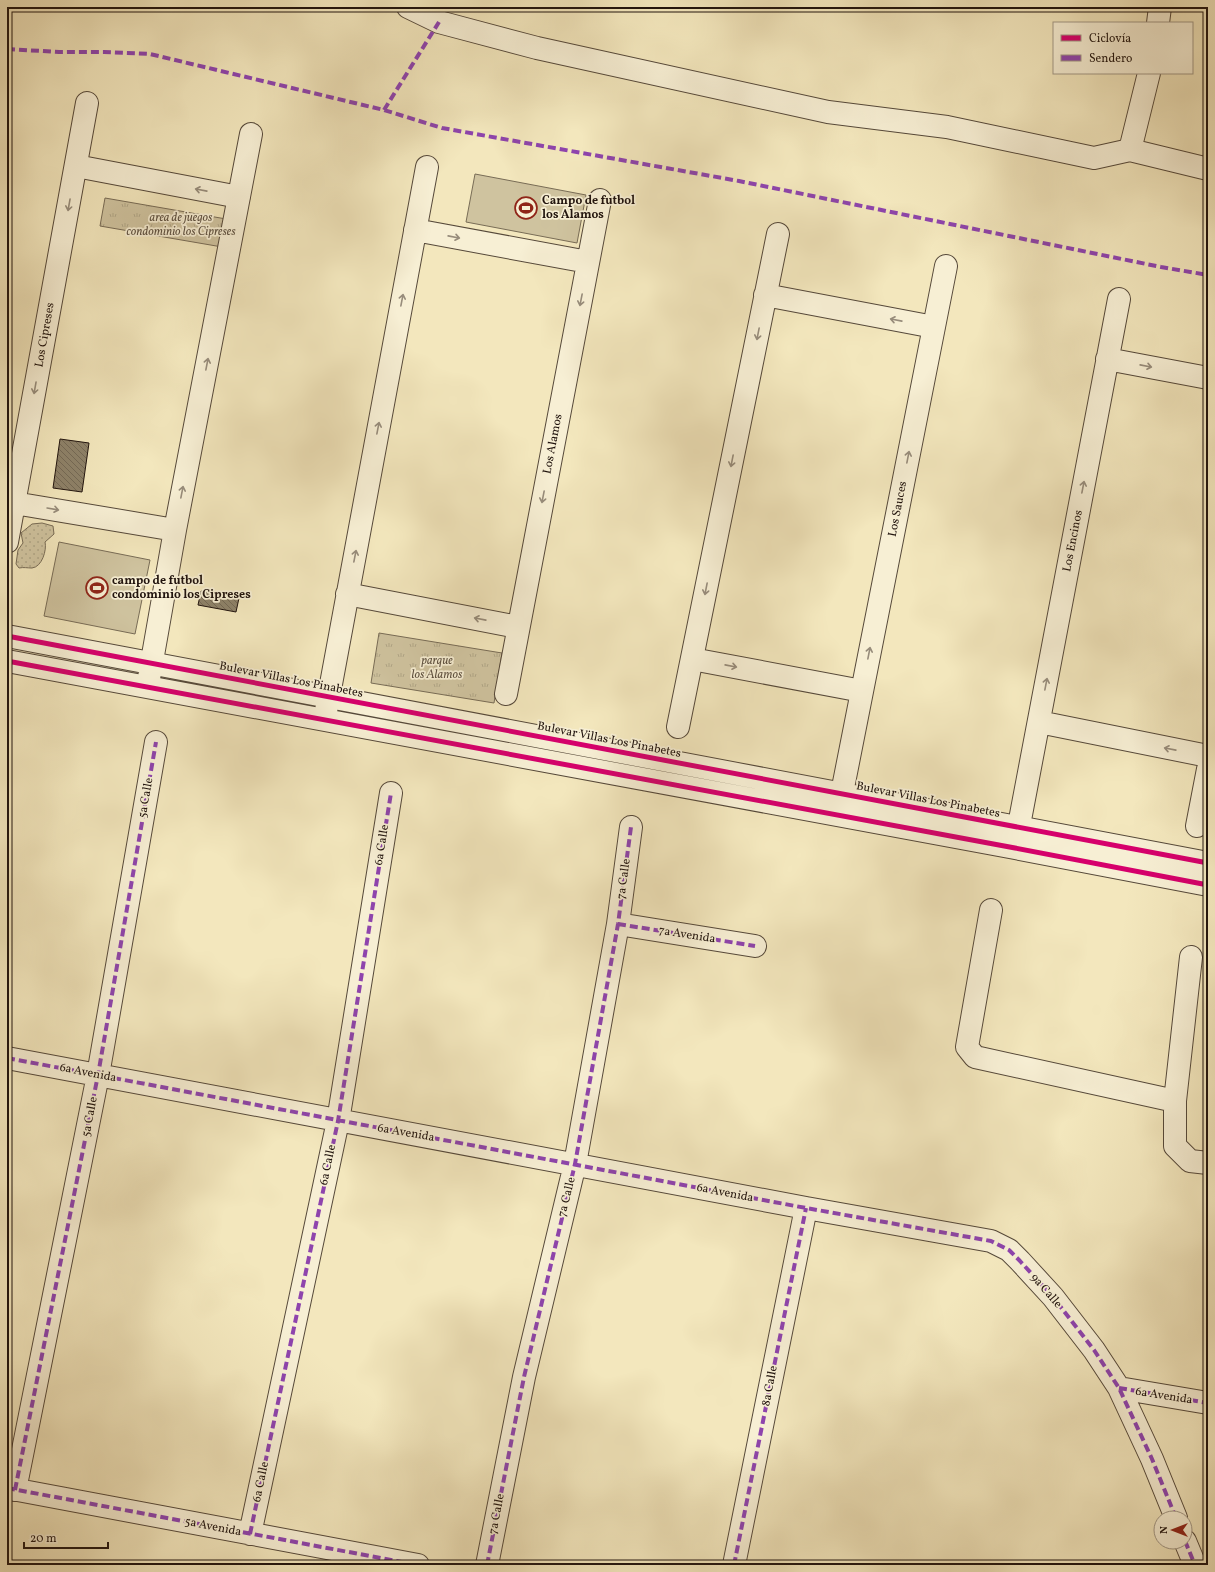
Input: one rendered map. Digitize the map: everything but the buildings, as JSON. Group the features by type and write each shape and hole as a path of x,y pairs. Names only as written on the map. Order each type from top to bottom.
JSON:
{"street":[{"path":"408,7 438,22 537,48 828,112 947,127 1094,158 1130,150 1208,169"},
{"path":"1158,22 1160,7"},
{"path":"1130,150 1149,74"},
{"name":"Los Cipreses","path":"7,542 87,103"},
{"path":"147,687 175,530 251,134"},
{"path":"76,166 239,197"},
{"path":"324,720 427,167"},
{"name":"Los Alamos","path":"506,694 600,200"},
{"path":"415,230 588,262"},
{"path":"678,727 778,234"},
{"name":"Los Sauces","path":"838,815 946,266"},
{"path":"765,295 934,327"},
{"name":"Los Encinos","path":"1017,838 1119,298"},
{"path":"1107,359 1208,378"},
{"path":"14,503 175,530"},
{"path":"348,594 518,627"},
{"name":"Bulevar Villas Los Pinabetes","path":"7,636 842,794 1208,885"},
{"path":"692,659 862,691"},
{"name":"Bulevar Villas Los Pinabetes","path":"7,661 838,815 1208,863"},
{"path":"1039,722 1208,756"},
{"name":"5a Calle","path":"11,1489 98,1076 156,742"},
{"path":"1197,826 1208,769"},
{"name":"6a Calle","path":"250,1534 338,1120 391,793"},
{"name":"7a Calle","path":"487,1565 524,1377 575,1164 618,924 631,827"},
{"path":"991,910 967,1047 975,1057 1175,1101"},
{"name":"7a Avenida","path":"618,924 755,946"},
{"path":"1191,957 1175,1101 1175,1146 1190,1162 1208,1163"},
{"name":"6a Avenida","path":"7,1058 806,1208"},
{"name":"9a Calle","path":"806,1208 991,1241 1009,1250 1053,1296 1094,1350 1119,1388 1152,1459 1173,1510"},
{"name":"8a Calle","path":"734,1565 806,1208"},
{"name":"6a Avenida","path":"1119,1388 1208,1403"},
{"name":"5a Avenida","path":"11,1489 418,1565"},
{"path":"1189,1550 1195,1565"}],"green space":[{"name":"Campo de futbol los Alamos","path":"475,174 586,195 577,243 466,222"},
{"name":"area de juegos condominio los Cipreses","path":"105,198 232,220 228,248 100,226"},
{"path":"42,523 53,526 54,534 45,542 43,558 36,567 19,568 16,564 18,550 23,543 21,533 32,524"},
{"name":"campo de futbol condominio los Cipreses","path":"59,542 150,560 135,634 44,616"},
{"name":"parque los Alamos","path":"379,633 502,653 494,703 371,683"}],"marked path":[{"path":"384,110 439,22"},
{"path":"7,49 150,54 384,110 442,128 739,181 1161,267 1208,275"},
{"path":"15,1490 98,1075 156,742"},
{"path":"250,1534 338,1121 391,793"},
{"path":"487,1565 524,1377 575,1164 618,924 631,827"},
{"path":"618,924 755,946"},
{"path":"7,1058 806,1208 991,1241 1009,1250 1020,1261 1053,1297 1094,1350 1119,1388 1152,1459 1173,1510"},
{"path":"734,1565 806,1208"},
{"path":"1119,1388 1208,1403"},
{"path":"7,1488 418,1565"},
{"path":"1189,1550 1195,1565"}],"cycle path":[{"path":"7,636 1208,863"},
{"path":"7,661 1208,885"}],"place":[{"name":"Campo de futbol los Alamos","path":"526,208"},
{"name":"campo de futbol condominio los Cipreses","path":"97,588"}]}
